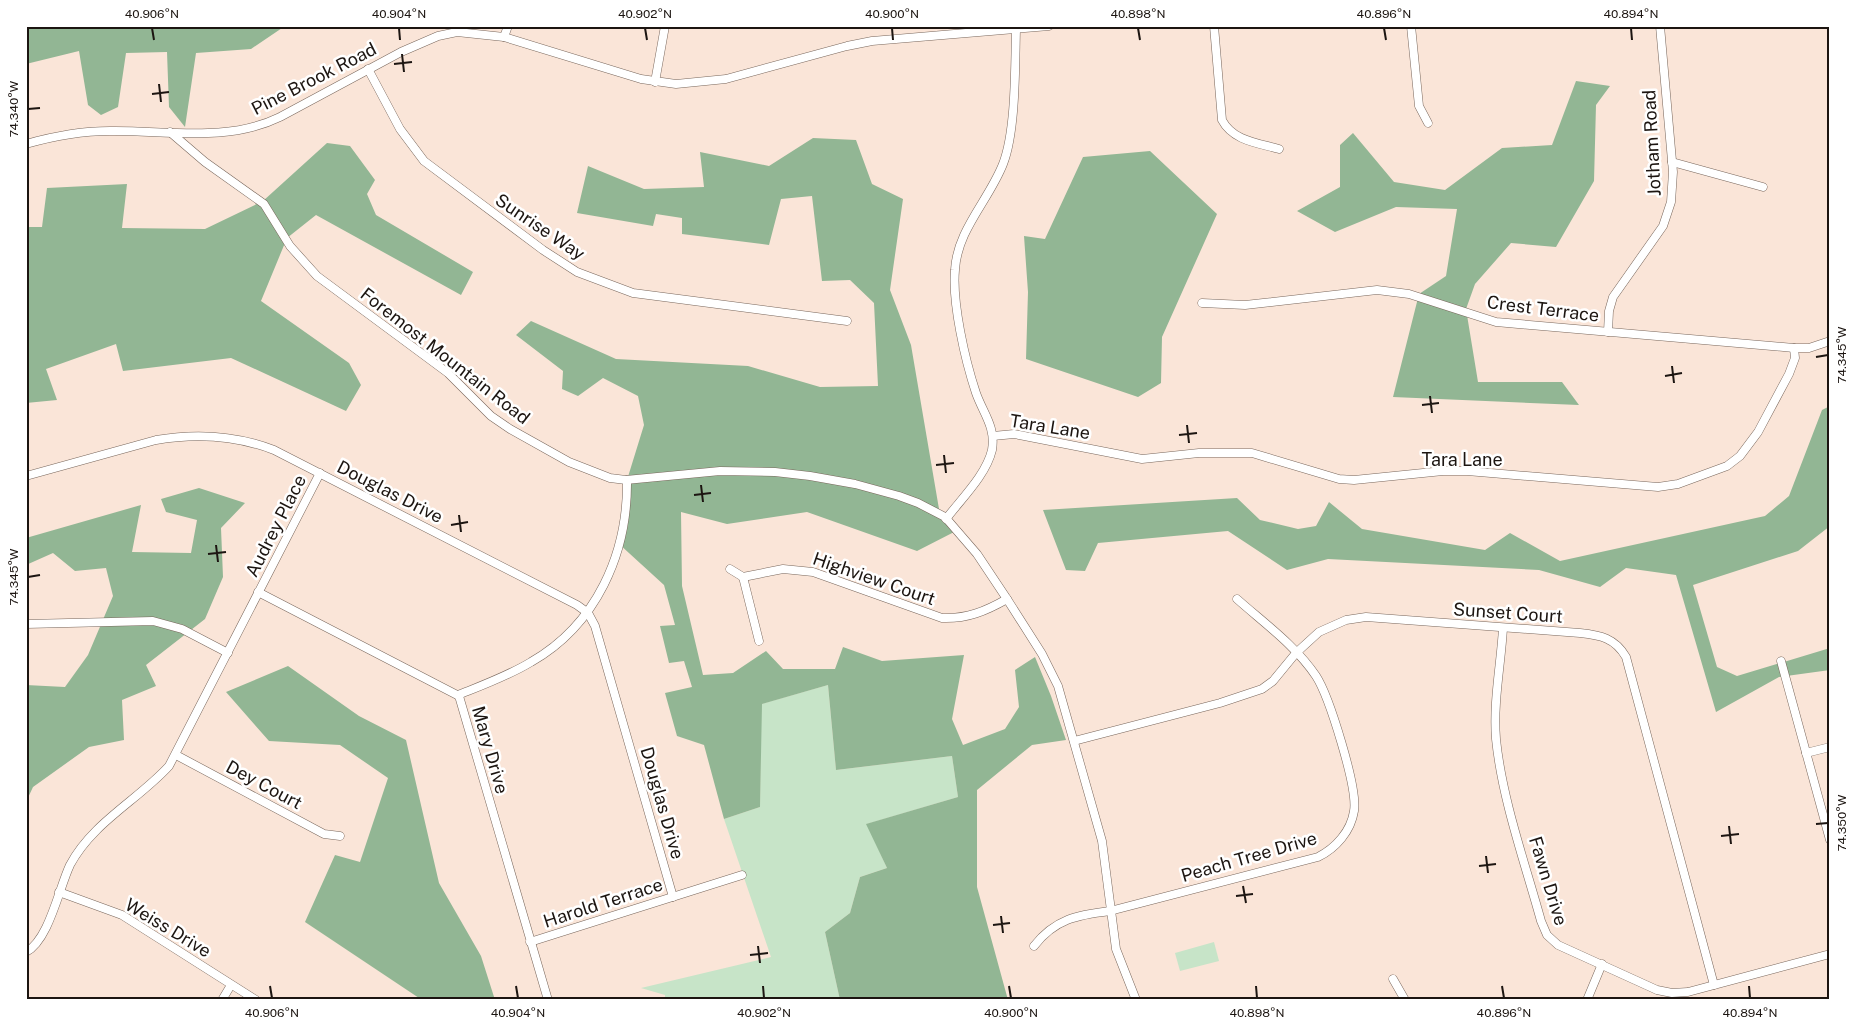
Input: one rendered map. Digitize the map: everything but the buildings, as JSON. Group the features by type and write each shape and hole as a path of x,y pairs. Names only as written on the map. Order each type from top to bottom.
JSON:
{"street":[{"path":"504,37 508,26"},
{"path":"655,82 665,26"},
{"name":"Pine Brook Road","path":"26,144 54,136 83,132 230,132 260,126 419,43 448,34 467,31 504,37 585,63 655,82 676,84 711,82 872,41 973,29 1016,29 1050,26"},
{"path":"1214,26 1222,120 1227,129 1239,138 1280,149"},
{"path":"1412,26 1419,106 1428,123"},
{"name":"Jotham Road","path":"1608,332 1609,311 1613,297 1667,216 1673,192 1660,26"},
{"path":"946,519 984,468 992,450 993,436 989,420 976,392 957,314 955,269 962,240 994,183 1008,149 1016,29"},
{"name":"Sunrise Way","path":"368,70 400,130 424,160 543,250 577,272 634,293 847,321"},
{"name":"Foremost Mountain Road","path":"170,132 205,162 264,204 296,254 317,276 448,372 491,416 510,429 570,462 610,478 627,480 720,471 775,472 810,476 855,484 899,496 932,509 946,519 977,554 1050,668 1066,710 1102,841 1116,949 1136,1000"},
{"path":"1672,162 1763,187"},
{"name":"Crest Terrace","path":"1202,303 1245,305 1378,290 1409,294 1496,322 1794,348"},
{"path":"1794,348 1809,348 1830,341"},
{"name":"Tara Lane","path":"993,436 1014,434 1142,459 1199,453 1252,453 1331,476 1354,480 1443,471 1467,471 1668,486 1727,466 1748,447 1789,374 1795,358 1794,348"},
{"name":"Douglas Drive","path":"26,476 156,440 191,435 232,438 264,446 320,473 577,605 588,613 595,626 673,897"},
{"name":"Audrey Place","path":"26,952 40,939 70,865 82,847 108,820 155,782 176,755 320,473"},
{"path":"458,695 533,661 578,626 588,613 618,551 626,513 627,480"},
{"path":"730,569 743,577 759,642"},
{"name":"Highview Court","path":"743,577 783,569 813,572 942,618 977,614 1007,599"},
{"name":"Mary Drive","path":"258,592 458,695 548,1000"},
{"name":"Peach Tree Drive","path":"1034,946 1055,924 1078,916 1110,911 1318,857 1326,853 1344,835 1354,810 1353,792 1330,705 1316,677 1296,654 1237,599"},
{"name":"Sunset Court","path":"1074,741 1220,703 1262,689 1273,681 1296,654 1327,627 1356,618 1600,635 1609,639 1623,653 1633,682 1714,985"},
{"path":"26,624 153,621 182,629 228,653"},
{"name":"Fawn Drive","path":"1503,628 1496,712 1498,757 1541,921 1544,930 1554,942 1667,993 1688,992 1830,954"},
{"path":"1781,660 1830,840"},
{"path":"1806,753 1830,746"},
{"name":"Dey Court","path":"176,755 324,834 340,836"},
{"name":"Harold Terrace","path":"530,942 742,875"},
{"name":"Weiss Drive","path":"59,892 122,915 256,1000"},
{"path":"1587,1000 1602,964"},
{"path":"1393,979 1405,1000"},
{"path":"222,1000 232,985"}],"green space":[{"path":"26,26 285,26 251,49 196,53 185,127 169,107 167,52 126,53 118,107 101,115 88,105 79,51 26,64"},
{"path":"1576,81 1610,86 1596,105 1594,181 1556,247 1511,243 1475,284 1466,309 1478,382 1562,382 1579,405 1393,397 1419,294 1446,276 1457,209 1396,207 1335,232 1297,211 1340,187 1340,145 1353,133 1394,182 1445,190 1502,148 1552,145"},
{"path":"813,138 856,140 872,184 903,199 890,290 911,345 939,509 958,530 917,551 807,512 727,524 681,512 682,586 703,675 733,673 766,651 783,669 835,669 843,647 882,661 964,655 952,719 963,745 1005,729 1019,707 1015,670 1035,657 1066,740 1032,745 977,790 977,887 1008,1000 840,1000 825,932 850,913 860,877 887,868 866,824 958,797 952,756 836,770 828,685 762,704 760,807 724,819 704,745 677,736 665,693 692,687 684,661 669,663 660,626 675,625 664,585 618,543 627,480 644,425 638,396 603,378 578,396 562,389 563,371 516,335 531,321 616,359 748,366 820,387 878,386 874,303 850,280 822,281 812,196 781,199 769,245 682,234 682,218 656,214 653,226 577,213 588,166 644,189 704,187 700,152 769,166"},
{"path":"327,143 350,146 375,180 367,194 376,215 473,272 461,295 316,215 287,238 261,301 349,363 361,385 346,411 231,358 123,371 116,344 46,369 57,400 26,403 26,227 42,227 47,188 127,184 122,228 205,229 263,201"},
{"path":"1150,151 1217,214 1162,337 1161,383 1138,397 1026,359 1028,292 1024,236 1045,239 1083,157"},
{"path":"1830,406 1830,526 1798,551 1693,585 1717,667 1737,676 1830,648 1830,670 1779,677 1716,712 1676,575 1626,568 1600,587 1539,570 1328,559 1287,570 1228,531 1098,543 1085,571 1066,570 1043,510 1237,498 1260,520 1298,529 1316,526 1329,502 1362,529 1485,550 1510,533 1560,561 1765,516 1789,496 1822,410"},
{"path":"199,488 245,503 221,528 223,577 205,619 146,665 156,686 122,700 124,740 89,747 33,787 26,802 26,685 65,687 88,655 113,596 106,568 75,571 53,553 26,565 26,538 141,505 132,552 191,553 197,520 166,512 161,499"},
{"path":"288,666 359,716 406,740 439,883 481,956 495,1000 422,1000 305,922 335,855 360,862 388,778 340,745 269,741 226,692"},
{"path":"828,685 836,770 952,756 958,797 867,824 887,868 860,877 850,913 825,932 840,1000 665,1000 665,995 641,988 771,957 724,819 760,807 761,704"},
{"path":"1214,942 1219,961 1180,971 1175,953"}]}
